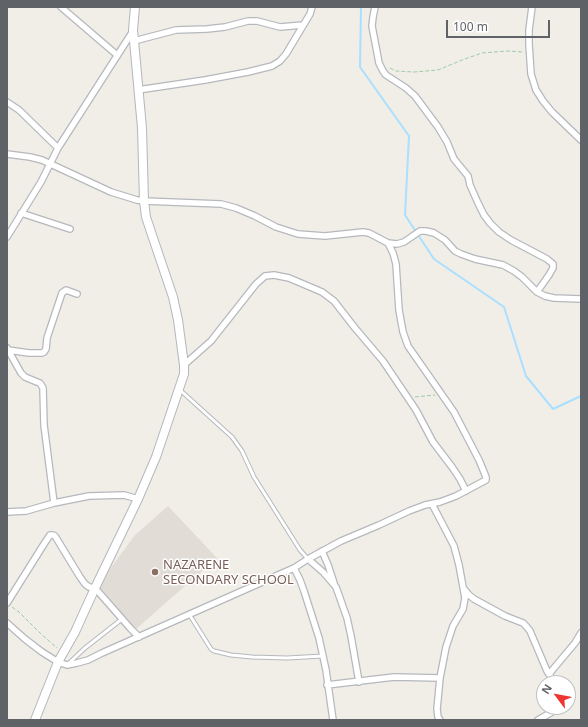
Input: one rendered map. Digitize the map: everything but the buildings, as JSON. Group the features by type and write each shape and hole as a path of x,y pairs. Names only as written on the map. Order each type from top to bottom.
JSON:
{"street":[{"path":"61,7 117,55"},
{"path":"35,720 63,651 75,632 138,499 156,457 184,374 178,320 173,297 146,217 144,201 142,128 133,30 135,7"},
{"path":"138,90 205,80 272,66 280,61 286,54 310,14 312,7"},
{"path":"375,7 372,26 379,63 383,71 415,96 438,127 447,142 454,159 468,176 470,185 478,203 490,223 499,232 511,240 553,264 553,268 549,275 537,292"},
{"path":"532,7 529,53 531,74 536,90 560,121 581,140"},
{"path":"134,41 176,30 225,27 248,21 257,21 280,27 303,25"},
{"path":"7,237 41,182 58,148 133,30"},
{"path":"7,102 19,110 58,148"},
{"path":"7,154 30,157 51,164 111,192 137,200 221,204 236,208 276,227 298,234 325,236 363,232 369,233 388,243 400,244 420,231 426,231 445,240 455,251 461,254 475,259 504,265 522,277 537,292 545,296 554,298 581,299"},
{"path":"21,213 70,229"},
{"path":"7,623 42,652 58,662 67,664 88,660 294,568 308,558 341,541 379,526 409,511 448,499 487,479 479,460 454,412 408,346 403,332 398,298 396,264 388,243"},
{"path":"184,365 211,341 256,284 265,276 274,275 289,278 322,292 334,301 383,360 410,400 433,442 452,467 466,491"},
{"path":"8,349 29,353 44,352 46,349 47,338 62,293 66,290 77,294"},
{"path":"8,349 21,373 25,377 37,382 42,388 44,425 54,503"},
{"path":"7,512 26,511 54,503 84,497 124,495 138,499"},
{"path":"432,504 454,546 465,598 463,609 449,636 446,647 440,678 437,709 440,720"},
{"path":"7,602 33,559 50,535 53,535 80,577 86,584 95,588 139,637"},
{"path":"322,551 347,618 359,682"},
{"path":"308,558 336,587"},
{"path":"294,568 300,580 319,638 333,720"},
{"path":"462,585 474,599 495,611 523,623 530,630 549,674 575,643 581,633"},
{"path":"327,685 394,677 440,678"},
{"path":"538,720 547,715"}],"lane":[{"path":"178,389 232,437 242,451 254,477 270,500 300,550 308,558"},
{"path":"189,614 211,649 214,651 231,655 252,657 287,658 323,656"},
{"path":"67,664 122,618"}],"path":[{"path":"387,66 396,71 414,72 438,70 482,53 507,51 529,53"},
{"path":"410,400 416,397 442,395"},
{"path":"13,607 39,632 63,651"}],"shaded area":[{"name":"NAZARENE SECONDARY SCHOOL","path":"168,506 217,558 136,629 98,585 135,535"}],"waterway":[{"path":"361,7 360,67 409,136 405,215 434,259 504,307 526,376 553,409 581,396"}],"place":[{"name":"NAZARENE SECONDARY SCHOOL","path":"155,572"}]}
